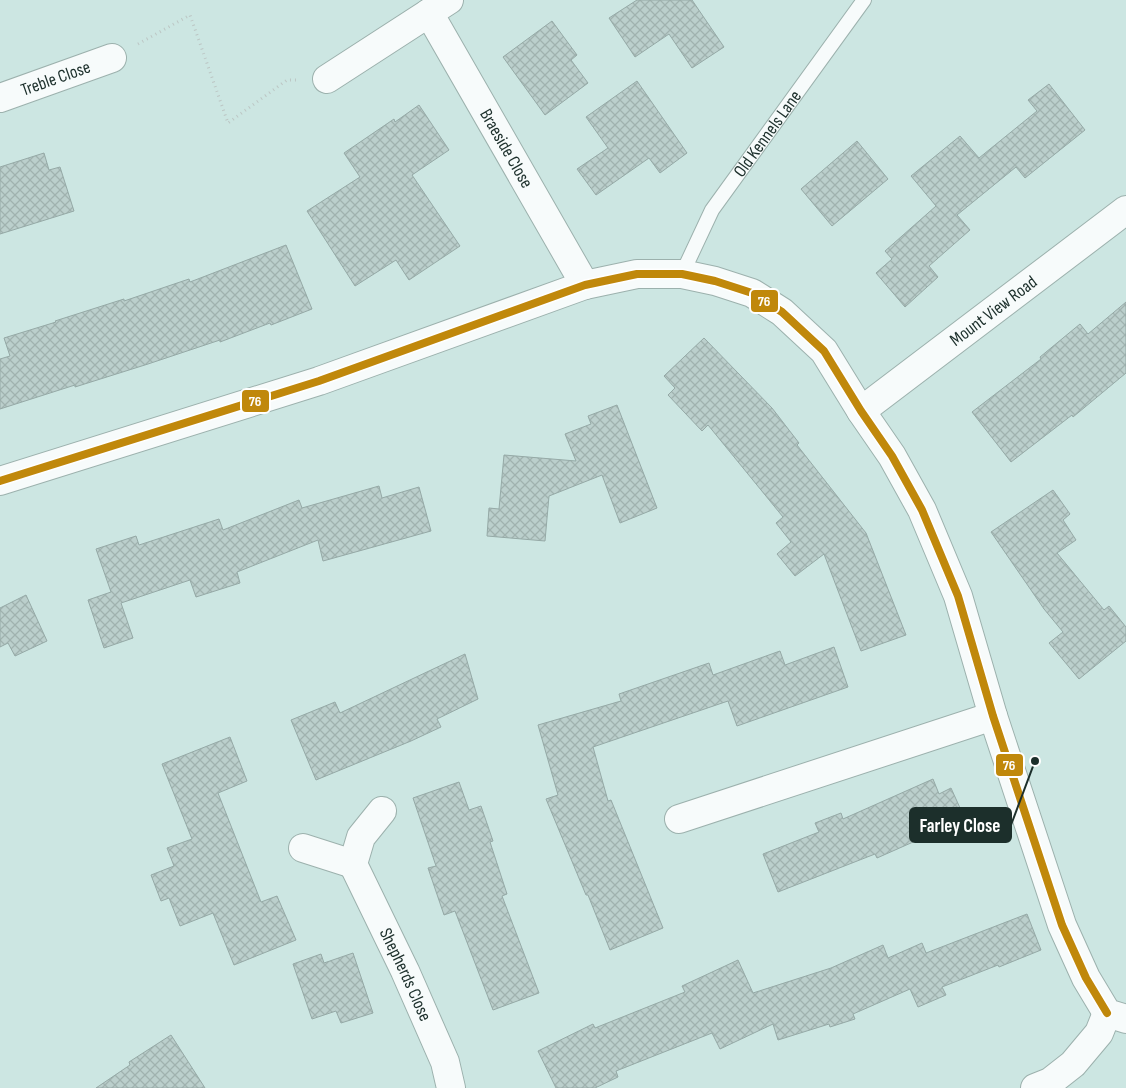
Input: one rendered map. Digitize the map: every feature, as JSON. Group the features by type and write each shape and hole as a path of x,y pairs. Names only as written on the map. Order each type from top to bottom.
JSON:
{"street":[{"name":"Braeside Close","path":"327,79 439,6 585,285"},
{"name":"Treble Close","path":"0,98 112,58"},
{"name":"Mount View Road","path":"861,411 1126,210"},
{"path":"0,481 319,381 585,285 637,274 682,274 715,281 752,294 782,312 824,351 861,411 892,456 922,510 958,596 993,716 1062,925 1086,978 1117,1016 1099,1033 1073,1064 1050,1082 1034,1088"},
{"path":"678,819 993,716"},
{"path":"303,848 353,864 361,837 382,811"},
{"name":"Shepherds Close","path":"353,864 405,971 445,1062 451,1088"}],"lane":[{"name":"Old Kennels Lane","path":"682,274 712,210 864,0"}],"path":[{"path":"112,58 190,15 228,123 287,80 327,79"}],"building":[{"path":"637,0 692,0 724,47 692,68 669,34 635,57 609,18"},
{"path":"552,21 577,55 571,60 588,83 545,115 503,57"},
{"path":"637,81 687,153 660,173 649,158 596,195 577,169 608,148 586,117"},
{"path":"1049,84 1085,130 1025,178 1016,167 957,215 970,230 929,266 938,277 905,307 876,273 892,259 885,251 936,206 911,176 960,136 979,158 1037,111 1028,100"},
{"path":"419,105 449,150 412,175 460,246 409,280 396,260 355,286 307,211 360,177 344,153 394,119 395,122"},
{"path":"857,141 888,179 832,226 801,189"},
{"path":"44,153 49,170 60,167 74,211 0,234 0,167"},
{"path":"286,245 312,309 220,342 220,340 0,409 0,359 10,356 4,338 189,279 190,282"},
{"path":"1126,302 1126,373 1073,417 1072,415 1011,462 972,412 1041,359 1040,357 1080,324 1088,334"},
{"path":"704,338 772,408 799,443 797,445 866,533 906,635 861,651 824,554 795,576 777,554 791,542 776,523 783,517 708,425 702,431 668,395 675,388 664,376"},
{"path":"617,405 657,508 620,523 602,475 549,496 545,541 487,536 489,508 499,509 504,455 576,461 565,434 591,424 588,416"},
{"path":"379,486 382,498 419,487 431,531 323,561 318,540 237,572 240,583 196,597 190,580 121,603 133,638 104,648 88,600 111,592 96,549 136,536 139,545 219,519 223,530 299,500 302,508"},
{"path":"1053,490 1070,514 1063,520 1076,540 1057,553 1104,610 1109,606 1126,627 1126,641 1079,679 1049,643 1063,632 1044,609 991,532"},
{"path":"26,595 47,641 15,656 8,643 0,647 0,608"},
{"path":"834,647 848,687 737,726 728,701 593,747 608,801 611,800 663,928 610,950 546,799 558,795 538,725 621,701 619,694 709,663 713,675 780,651 785,665"},
{"path":"465,654 478,699 437,719 441,727 316,780 291,720 335,702 340,713"},
{"path":"230,737 247,781 218,793 261,902 277,896 296,940 234,965 213,913 180,926 169,898 161,901 151,875 174,866 167,848 192,839 162,764"},
{"path":"933,779 939,794 951,788 965,819 877,858 875,854 778,892 763,854 819,832 815,823 841,813 843,819"},
{"path":"459,782 469,810 481,806 493,841 490,842 507,894 502,896 539,993 493,1010 455,911 444,915 428,868 436,866 413,798"},
{"path":"1027,914 1041,950 942,987 946,995 918,1007 910,989 853,1014 855,1019 830,1027 829,1024 778,1040 773,1024 720,1049 712,1033 616,1071 618,1077 595,1088 556,1088 538,1051 593,1024 595,1028 685,992 682,986 738,960 753,993 831,968 883,945 888,958 922,943 926,953"},
{"path":"353,953 373,1013 341,1023 336,1011 312,1019 293,964 321,954 324,963"},
{"path":"171,1035 205,1088 96,1088 130,1065 129,1062"}],"transit line":[{"name":"76","path":"0,481 319,381 585,285 637,274 682,274 715,281 752,293 782,312 824,351 861,411 892,456 922,510 958,596 993,716 1062,925 1086,978 1107,1013"}],"place":[{"name":"Farley Close","path":"1035,761"}]}
